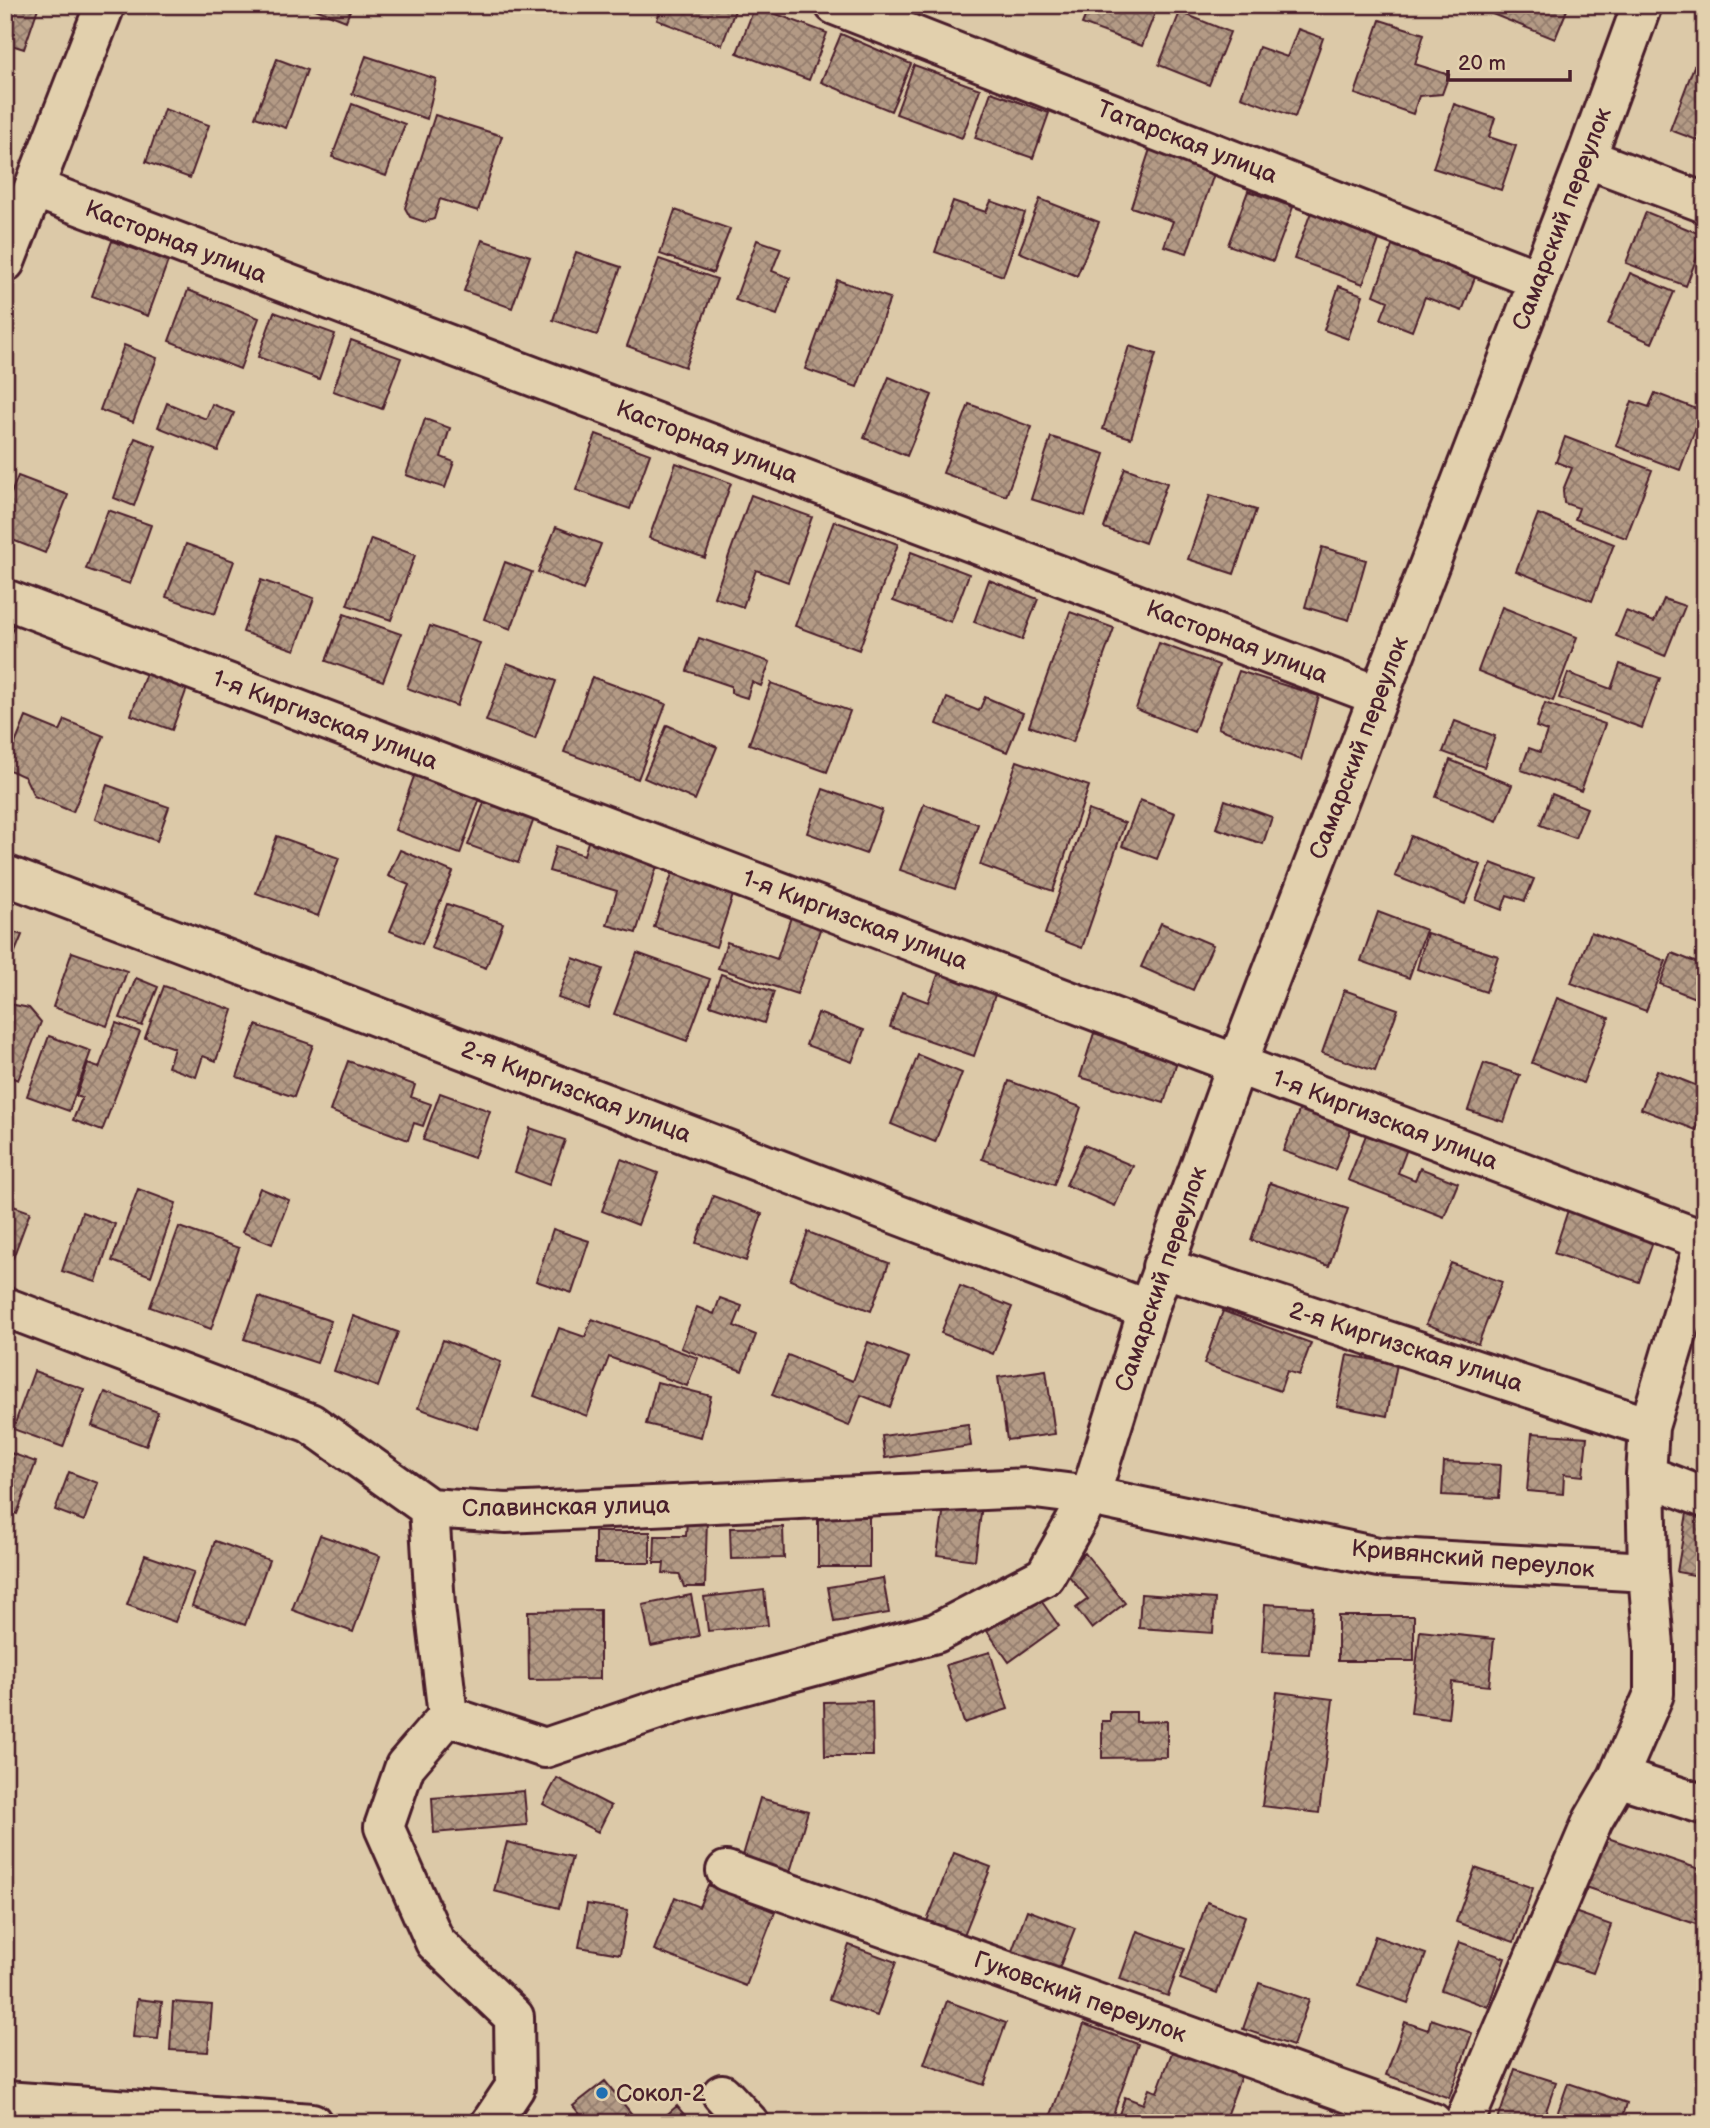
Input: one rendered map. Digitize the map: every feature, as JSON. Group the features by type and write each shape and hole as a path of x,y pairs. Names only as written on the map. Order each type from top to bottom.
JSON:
{"street":[{"path":"5,262 105,5"},
{"name":"Татарская улица","path":"835,5 1539,280"},
{"name":"Самарский переулок","path":"1090,1496 1162,1267 1237,1064 1586,158 1642,5"},
{"path":"1586,158 1705,203"},
{"name":"Касторная улица","path":"34,188 1379,696"},
{"name":"1-я Киргизская улица","path":"5,599 1705,1241"},
{"name":"2-я Киргизская улица","path":"5,875 1148,1310"},
{"path":"1464,2123 1593,1820 1618,1777 1654,1695 1646,1475 1649,1427 1705,1241"},
{"name":"2-я Киргизская улица","path":"1162,1267 1649,1427"},
{"name":"Славинская улица","path":"5,1307 310,1423 429,1508 506,1513 1028,1488 1090,1496"},
{"path":"1646,1475 1705,1498"},
{"path":"448,1716 545,1748 684,1701 936,1633 1045,1576 1090,1496"},
{"name":"Кривянский переулок","path":"1090,1496 1378,1557 1648,1572"},
{"path":"429,1508 435,1606 448,1716 405,1766 384,1827 435,1942 514,2017 515,2087 491,2123"},
{"path":"1618,1777 1705,1805"},
{"name":"Гуковский переулок","path":"726,1871 1433,2123"},
{"path":"722,2094 749,2123"},
{"path":"5,2101 312,2123"}],"building":[{"path":"5,5 39,5 24,49 5,43"},
{"path":"305,5 352,5 346,21"},
{"path":"662,5 737,5 722,45 657,20"},
{"path":"1090,5 1158,5 1142,46 1082,24"},
{"path":"1496,5 1569,5 1555,39 1492,14"},
{"path":"755,6 827,33 809,80 737,53"},
{"path":"1180,12 1230,32 1209,85 1159,65"},
{"path":"1380,20 1424,34 1415,64 1449,75 1442,94 1419,96 1413,114 1355,94"},
{"path":"1298,29 1323,38 1295,117 1241,97 1259,47 1287,57"},
{"path":"841,34 911,64 891,111 821,82"},
{"path":"366,56 436,79 427,119 352,94"},
{"path":"277,59 307,70 286,128 255,117"},
{"path":"914,65 980,89 962,138 896,114"},
{"path":"1694,66 1705,70 1705,143 1670,130"},
{"path":"991,92 1049,113 1033,158 975,138"},
{"path":"352,104 405,124 386,176 332,157"},
{"path":"1454,104 1495,118 1489,137 1516,146 1501,190 1433,168"},
{"path":"164,109 209,125 190,178 146,162"},
{"path":"435,115 502,136 478,211 440,199 434,219 425,222 410,217 405,208"},
{"path":"1150,149 1215,171 1187,253 1164,246 1173,221 1131,207"},
{"path":"1248,191 1293,207 1273,261 1228,245"},
{"path":"1040,199 1099,222 1077,276 1019,252"},
{"path":"953,201 986,212 991,201 1025,213 1003,276 935,252"},
{"path":"675,210 730,229 713,273 660,254"},
{"path":"1311,212 1380,237 1363,284 1294,259"},
{"path":"1646,212 1705,236 1686,286 1626,263"},
{"path":"482,240 530,256 512,308 464,291"},
{"path":"757,240 781,248 772,271 790,278 777,315 735,300"},
{"path":"112,241 168,261 148,316 92,296"},
{"path":"1394,241 1477,272 1462,311 1425,297 1412,331 1381,319 1388,301 1374,295"},
{"path":"576,252 621,267 597,335 553,320"},
{"path":"659,259 717,279 685,367 627,346"},
{"path":"1630,273 1674,292 1652,343 1608,324"},
{"path":"837,280 890,298 857,387 805,369"},
{"path":"1339,286 1363,295 1348,339 1324,330"},
{"path":"188,290 259,318 240,369 169,341"},
{"path":"274,312 335,334 319,379 258,357"},
{"path":"351,340 401,358 382,409 333,391"},
{"path":"124,345 157,358 133,422 100,410"},
{"path":"1129,346 1156,354 1131,438 1103,429"},
{"path":"889,377 932,395 907,456 864,438"},
{"path":"1655,393 1702,411 1680,470 1616,446 1632,401 1649,407"},
{"path":"167,403 206,419 212,404 234,413 218,451 158,427"},
{"path":"969,404 1032,427 1006,496 943,473"},
{"path":"425,419 450,428 441,457 454,462 445,488 406,475"},
{"path":"596,434 650,454 630,509 576,490"},
{"path":"1051,437 1105,454 1085,516 1031,499"},
{"path":"1565,437 1652,470 1626,538 1575,519 1579,508 1564,503 1563,490 1572,468 1556,462"},
{"path":"135,438 156,446 134,506 114,498"},
{"path":"676,463 731,483 705,558 649,538"},
{"path":"1125,468 1167,483 1145,543 1104,528"},
{"path":"18,476 68,495 45,553 5,537 5,509"},
{"path":"751,495 812,517 788,582 756,570 743,607 714,597"},
{"path":"1210,495 1256,510 1234,574 1188,559"},
{"path":"108,510 151,525 130,584 86,569"},
{"path":"1538,514 1614,544 1592,601 1516,571"},
{"path":"834,521 898,544 859,650 795,626"},
{"path":"556,527 601,544 583,590 538,572"},
{"path":"371,539 415,555 391,620 347,605"},
{"path":"186,544 234,561 215,614 166,597"},
{"path":"1322,547 1366,560 1349,620 1305,607"},
{"path":"911,552 969,574 951,622 893,601"},
{"path":"505,562 532,572 511,629 484,619"},
{"path":"261,580 314,598 295,650 243,632"},
{"path":"989,580 1038,599 1022,640 974,622"},
{"path":"1664,599 1685,606 1665,656 1616,636 1626,611 1654,622"},
{"path":"1502,607 1577,637 1553,701 1478,671"},
{"path":"1070,612 1114,628 1073,742 1029,726"},
{"path":"344,614 401,634 383,681 326,661"},
{"path":"5,620 15,623 5,649"},
{"path":"430,626 480,643 457,706 407,688"},
{"path":"699,638 770,662 761,686 752,682 747,698 731,693 731,686 687,671"},
{"path":"1159,643 1219,665 1194,732 1136,709"},
{"path":"507,663 556,681 535,739 486,721"},
{"path":"1620,664 1660,678 1642,728 1559,698 1568,673 1611,689"},
{"path":"1239,671 1319,696 1301,760 1218,728"},
{"path":"146,673 187,688 172,730 131,715"},
{"path":"592,677 666,704 638,779 564,752"},
{"path":"771,683 850,711 827,772 749,744"},
{"path":"985,697 1023,713 1007,752 937,724 947,698 979,711"},
{"path":"1545,703 1605,724 1581,791 1521,770 1529,748 1540,752 1547,731 1536,727"},
{"path":"26,717 60,731 65,720 104,736 73,812 34,796 25,777 5,768"},
{"path":"1455,721 1495,736 1484,767 1443,752"},
{"path":"667,725 717,747 695,800 644,778"},
{"path":"1450,760 1512,785 1497,821 1436,797"},
{"path":"1017,761 1089,786 1053,891 980,865"},
{"path":"417,768 482,792 460,854 395,830"},
{"path":"107,785 169,807 157,841 95,819"},
{"path":"823,789 882,810 866,854 807,833"},
{"path":"1552,794 1587,808 1575,838 1540,825"},
{"path":"487,795 536,813 518,863 468,845"},
{"path":"1140,800 1175,813 1157,859 1122,846"},
{"path":"1225,800 1272,817 1263,844 1216,828"},
{"path":"924,804 978,824 955,889 900,870"},
{"path":"1088,810 1125,823 1082,948 1045,934"},
{"path":"591,832 661,853 636,933 607,925 617,891 549,871 556,846 584,855"},
{"path":"277,836 339,858 318,916 256,893"},
{"path":"1411,836 1481,865 1465,904 1395,876"},
{"path":"400,850 453,872 422,944 390,931 409,885 388,876"},
{"path":"1491,863 1534,879 1525,901 1507,895 1502,910 1476,900"},
{"path":"674,868 735,889 716,947 654,927"},
{"path":"447,904 503,923 486,968 431,948"},
{"path":"1378,912 1426,930 1409,978 1361,961"},
{"path":"791,917 821,927 797,994 718,968 727,942 777,959"},
{"path":"1161,923 1213,945 1193,990 1141,967"},
{"path":"5,929 22,935 5,976"},
{"path":"1591,932 1666,961 1646,1011 1571,983"},
{"path":"1427,933 1498,956 1486,992 1417,969"},
{"path":"72,952 127,971 107,1026 53,1007"},
{"path":"637,953 710,979 687,1041 614,1014"},
{"path":"1672,953 1705,966 1705,1002 1660,984"},
{"path":"573,958 603,969 588,1009 558,998"},
{"path":"941,967 998,986 974,1056 890,1027 902,992 928,1002"},
{"path":"721,974 774,992 764,1023 710,1005"},
{"path":"136,978 158,987 142,1026 120,1018"},
{"path":"164,986 233,1010 216,1061 203,1056 196,1077 168,1067 174,1048 145,1038"},
{"path":"1344,990 1398,1009 1375,1071 1322,1053"},
{"path":"1557,998 1609,1018 1583,1083 1532,1063"},
{"path":"5,1003 29,1008 41,1022 18,1080 5,1075"},
{"path":"818,1013 864,1030 852,1062 806,1045"},
{"path":"116,1023 140,1032 102,1131 73,1120 82,1098 76,1096 88,1064 99,1068"},
{"path":"256,1025 313,1045 294,1097 237,1077"},
{"path":"1094,1033 1178,1058 1164,1103 1080,1077"},
{"path":"49,1036 91,1051 69,1111 27,1096"},
{"path":"918,1055 962,1073 935,1142 891,1124"},
{"path":"348,1061 415,1085 411,1097 431,1104 423,1126 414,1123 408,1140 330,1111"},
{"path":"1484,1063 1520,1075 1504,1122 1468,1110"},
{"path":"1657,1070 1705,1089 1705,1107 1696,1130 1641,1109"},
{"path":"1009,1081 1081,1107 1054,1185 982,1159"},
{"path":"440,1093 490,1111 474,1158 423,1140"},
{"path":"1303,1101 1354,1121 1335,1170 1283,1151"},
{"path":"530,1128 565,1140 549,1185 515,1172"},
{"path":"1368,1130 1408,1146 1398,1173 1415,1180 1420,1168 1458,1183 1444,1217 1348,1180"},
{"path":"1084,1145 1133,1166 1115,1206 1066,1185"},
{"path":"621,1159 658,1173 638,1225 602,1211"},
{"path":"1270,1183 1348,1209 1329,1266 1251,1240"},
{"path":"260,1188 289,1200 272,1244 242,1232"},
{"path":"138,1189 176,1203 151,1276 112,1261"},
{"path":"713,1196 762,1214 746,1261 696,1243"},
{"path":"5,1203 30,1212 13,1258 5,1255"},
{"path":"1569,1207 1655,1236 1639,1282 1554,1253"},
{"path":"82,1212 115,1224 96,1282 62,1271"},
{"path":"179,1227 239,1248 211,1329 150,1307"},
{"path":"553,1229 589,1241 572,1293 536,1281"},
{"path":"808,1232 889,1263 871,1311 790,1280"},
{"path":"1451,1263 1502,1282 1478,1344 1426,1324"},
{"path":"960,1286 1012,1307 993,1354 941,1333"},
{"path":"259,1297 331,1321 317,1363 244,1339"},
{"path":"720,1298 742,1306 734,1326 756,1335 742,1371 681,1348 697,1307 714,1314"},
{"path":"1223,1311 1311,1343 1299,1375 1287,1371 1280,1391 1204,1364"},
{"path":"353,1316 398,1332 378,1387 334,1371"},
{"path":"592,1319 698,1358 687,1386 609,1357 587,1416 534,1396 559,1328 585,1337"},
{"path":"443,1340 501,1362 477,1429 418,1408"},
{"path":"868,1342 909,1358 890,1407 861,1395 849,1426 772,1395 788,1355 853,1381"},
{"path":"1347,1355 1397,1364 1387,1416 1337,1406"},
{"path":"1046,1370 1055,1434 1007,1440 998,1377"},
{"path":"34,1371 84,1389 63,1447 13,1429"},
{"path":"657,1382 711,1396 701,1437 646,1424"},
{"path":"105,1392 158,1412 146,1446 92,1426"},
{"path":"968,1424 971,1446 885,1458 882,1436"},
{"path":"1532,1433 1587,1437 1583,1476 1564,1474 1563,1494 1527,1491"},
{"path":"5,1451 36,1462 17,1514 5,1510"},
{"path":"1444,1462 1501,1465 1499,1498 1442,1495"},
{"path":"69,1472 98,1483 84,1521 55,1510"},
{"path":"945,1500 982,1505 975,1560 937,1555"},
{"path":"1687,1513 1705,1517 1705,1577 1677,1572"},
{"path":"818,1517 869,1517 869,1567 818,1567"},
{"path":"687,1518 707,1519 705,1587 684,1587 679,1574 663,1573 664,1563 654,1563 655,1536 686,1536"},
{"path":"783,1527 784,1558 731,1559 730,1528"},
{"path":"595,1532 650,1532 650,1563 595,1563"},
{"path":"320,1535 380,1556 353,1632 292,1610"},
{"path":"215,1541 269,1560 245,1625 192,1606"},
{"path":"1085,1553 1125,1603 1092,1629 1076,1608 1088,1599 1064,1570"},
{"path":"145,1555 194,1572 175,1622 127,1605"},
{"path":"883,1578 889,1613 834,1622 828,1587"},
{"path":"764,1590 768,1625 708,1631 704,1597"},
{"path":"1141,1594 1215,1599 1213,1633 1139,1628"},
{"path":"691,1595 699,1636 651,1646 643,1605"},
{"path":"1037,1595 1059,1626 1009,1662 987,1631"},
{"path":"1265,1604 1313,1607 1309,1654 1262,1652"},
{"path":"600,1610 600,1679 529,1680 528,1611"},
{"path":"1338,1616 1414,1616 1414,1661 1338,1661"},
{"path":"1420,1631 1494,1639 1489,1686 1452,1682 1448,1718 1411,1713"},
{"path":"990,1652 1008,1709 964,1723 946,1665"},
{"path":"1277,1692 1333,1699 1319,1813 1262,1806"},
{"path":"872,1701 873,1756 825,1756 824,1702"},
{"path":"1110,1712 1136,1712 1136,1722 1167,1721 1167,1757 1102,1758 1102,1721 1110,1721"},
{"path":"557,1778 611,1806 598,1832 543,1804"},
{"path":"524,1791 527,1825 434,1833 432,1798"},
{"path":"760,1798 808,1811 790,1872 742,1859"},
{"path":"1599,1835 1705,1871 1705,1927 1582,1886"},
{"path":"507,1842 572,1857 559,1908 494,1891"},
{"path":"954,1853 991,1867 962,1940 925,1926"},
{"path":"1475,1868 1533,1888 1514,1942 1456,1922"},
{"path":"708,1885 775,1912 746,1986 654,1950 675,1897 699,1907"},
{"path":"1207,1902 1245,1916 1217,1993 1180,1979"},
{"path":"587,1904 628,1910 620,1954 579,1947"},
{"path":"1027,1910 1075,1928 1058,1971 1011,1954"},
{"path":"1569,1910 1611,1925 1593,1973 1551,1959"},
{"path":"1137,1931 1185,1948 1168,1996 1120,1979"},
{"path":"1375,1936 1426,1954 1408,2003 1358,1985"},
{"path":"1459,1942 1505,1958 1488,2007 1441,1990"},
{"path":"849,1945 896,1962 877,2016 829,1999"},
{"path":"1259,1983 1309,2000 1293,2046 1243,2029"},
{"path":"137,1999 162,2002 158,2039 133,2037"},
{"path":"947,2001 1006,2023 984,2085 924,2064"},
{"path":"173,2002 212,2005 208,2052 170,2050"},
{"path":"1431,2019 1472,2033 1449,2098 1386,2075 1405,2022 1428,2030"},
{"path":"1084,2024 1138,2044 1110,2123 1048,2123"},
{"path":"1174,2047 1242,2073 1225,2119 1235,2123 1116,2123 1125,2097 1143,2104 1149,2089 1157,2092"},
{"path":"1515,2069 1556,2082 1542,2123 1497,2123"},
{"name":"Сокол-2","path":"605,2081 639,2123 587,2123 573,2106"},
{"path":"1568,2083 1627,2103 1621,2123 1554,2123"},
{"name":"Сокол-2","path":"677,2106 691,2123 657,2123"}],"place":[{"name":"Сокол-2","path":"602,2093"}]}
